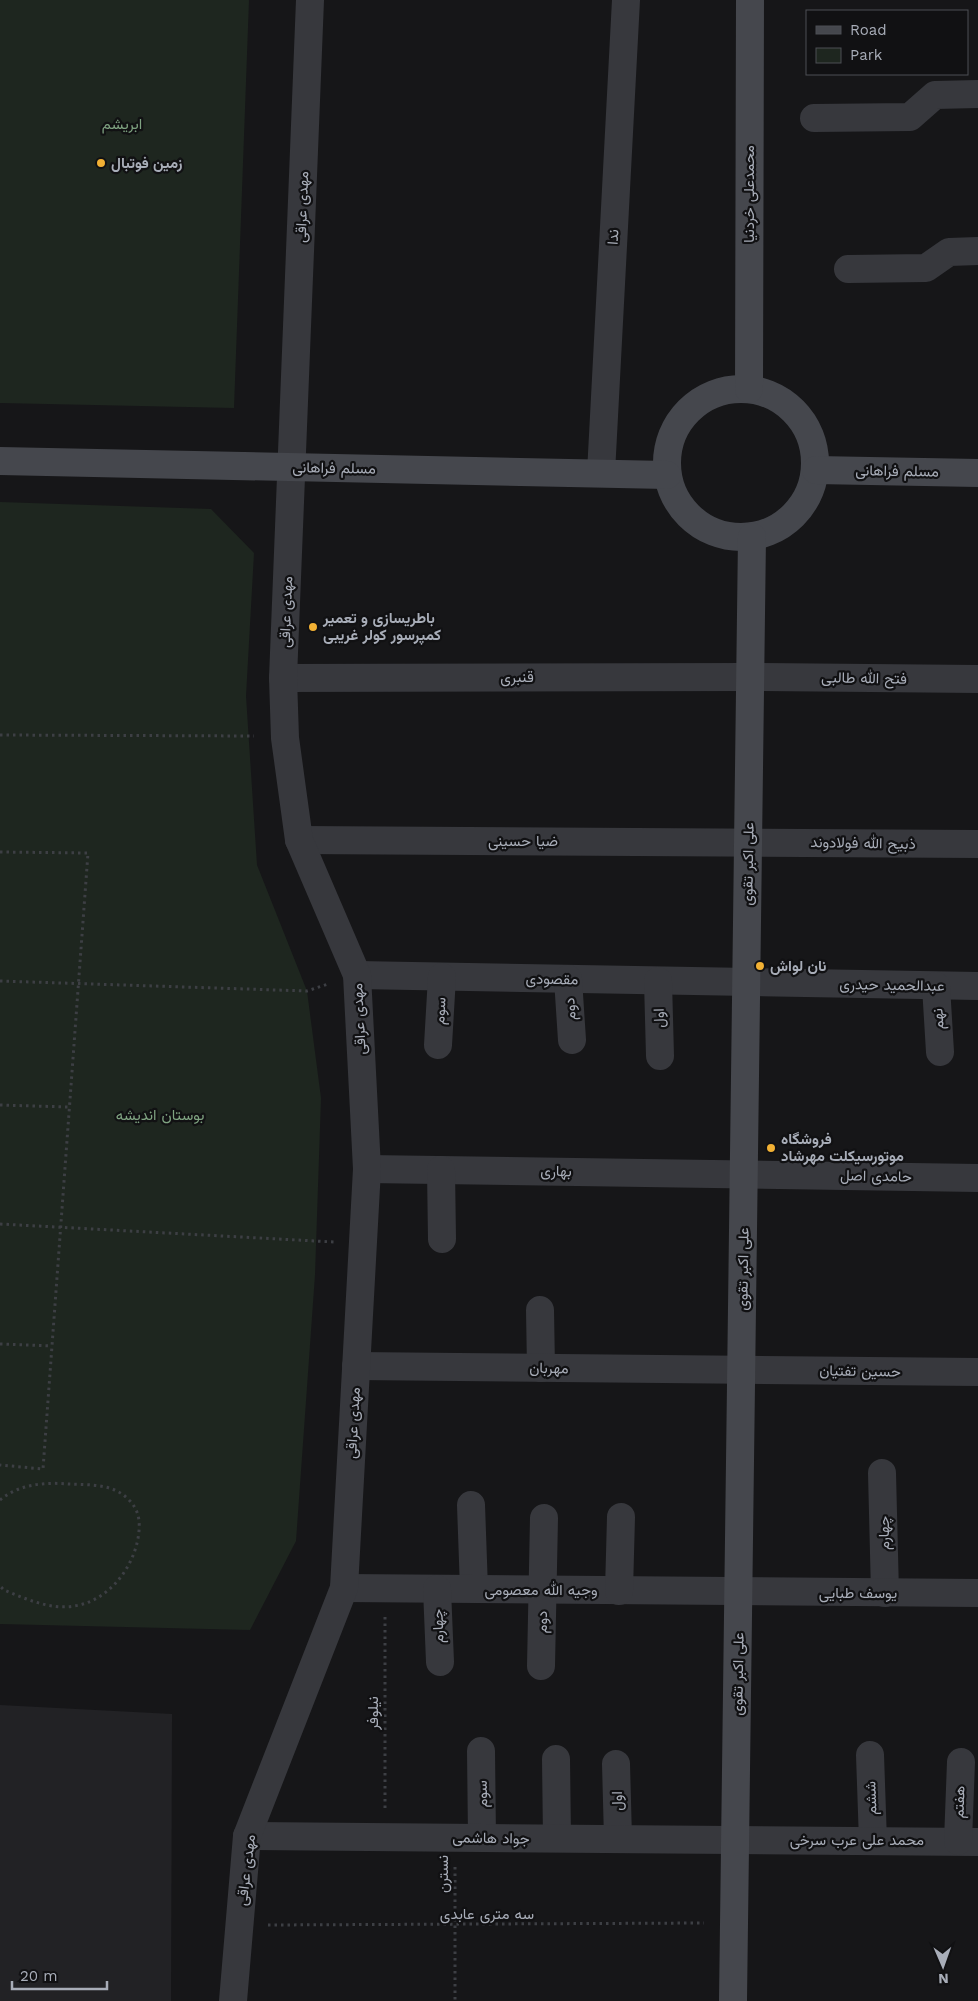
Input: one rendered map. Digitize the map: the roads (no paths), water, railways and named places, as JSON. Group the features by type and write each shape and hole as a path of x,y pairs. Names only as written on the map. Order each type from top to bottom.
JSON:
{"main road":[{"name":"محمدعلی خردنیا","path":"749,389 750,0"},
{"path":"749,389 772,395 792,407 806,425 815,447 816,470 810,494 796,515 776,530 752,537 728,537 706,530 688,516 674,497 667,475 667,452 674,430 687,412 705,398 727,390 749,389"},
{"name":"مسلم فراهانی","path":"0,461 667,475"},
{"name":"مسلم فراهانی","path":"816,470 978,473"},
{"name":"علی اکبر تقوی","path":"733,2001 752,537"}],"street":[{"name":"مهدی عراقی","path":"233,2001 247,1836 344,1588 367,1169 357,975 299,840 285,738 283,678 310,0"},
{"name":"ندا","path":"601,473 626,0"},
{"path":"814,118 910,117 935,95 978,94"},
{"path":"848,269 926,268 948,252 978,251"},
{"name":"قنبری","path":"283,678 750,677"},
{"name":"فتح الله طالبی","path":"750,677 978,679"},
{"name":"ضیا حسینی","path":"299,840 748,842"},
{"name":"ذبیح الله فولادوند","path":"748,842 978,844"},
{"name":"مقصودی","path":"357,975 746,982"},
{"name":"سوم","path":"438,1044 442,977"},
{"name":"دوم","path":"568,979 572,1040"},
{"name":"اول","path":"658,981 660,1056"},
{"name":"عبدالحمید حیدری","path":"746,982 978,986"},
{"name":"نهم","path":"936,986 940,1052"},
{"name":"بهاری","path":"367,1169 744,1174"},
{"path":"441,1170 442,1239"},
{"name":"حامدی اصل","path":"744,1174 978,1178"},
{"path":"540,1310 541,1368"},
{"name":"مهربان","path":"356,1366 742,1370"},
{"name":"حسین تفتیان","path":"742,1370 978,1372"},
{"name":"چهارم","path":"882,1473 885,1593"},
{"path":"471,1505 474,1589"},
{"path":"619,1590 621,1517"},
{"name":"دوم","path":"541,1666 544,1518"},
{"name":"وجیه الله معصومی","path":"344,1588 739,1592"},
{"name":"چهارم","path":"437,1589 440,1662"},
{"name":"یوسف طبایی","path":"739,1592 978,1593"},
{"name":"سوم","path":"481,1751 482,1837"},
{"name":"ششم","path":"870,1755 873,1840"},
{"path":"556,1759 557,1838"},
{"name":"هفتم","path":"961,1762 968,1841"},
{"name":"اول","path":"616,1764 618,1838"},
{"name":"جواد هاشمی","path":"247,1836 735,1840"},
{"name":"محمد علی عرب سرخی","path":"735,1840 968,1841"}],"place":[{"name":"زمین فوتبال","path":"101,163"},
{"name":"باطریسازی و تعمیر کمپرسور کولر غریبی","path":"313,627"},
{"name":"نان لواش","path":"760,966"},
{"name":"فروشگاه موتورسیکلت مهرشاد","path":"771,1148"}],"park label":[{"name":"ابریشم","path":"122,124"},
{"name":"بوستان اندیشه","path":"160,1115"}]}
